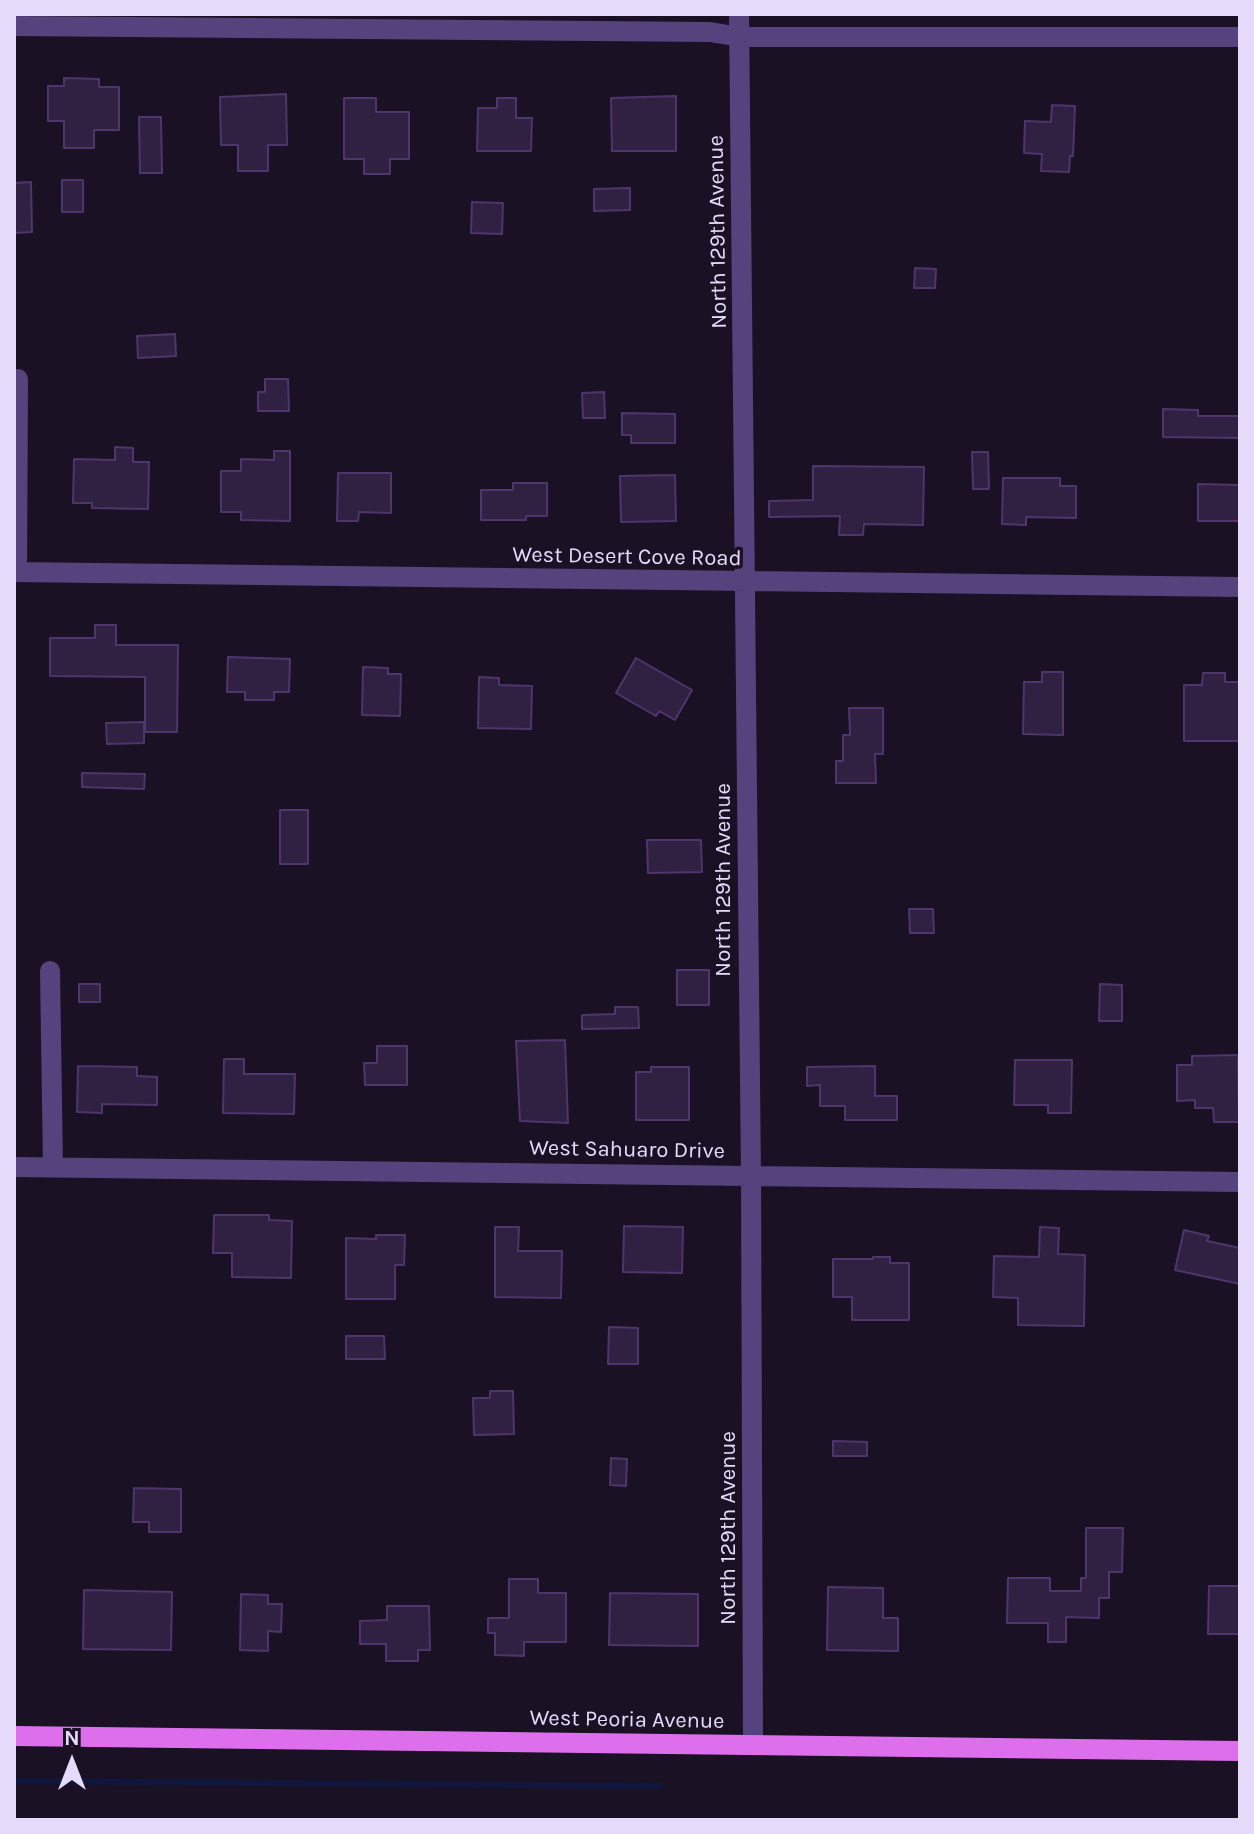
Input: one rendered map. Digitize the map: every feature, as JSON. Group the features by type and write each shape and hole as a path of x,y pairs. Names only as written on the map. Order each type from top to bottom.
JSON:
{"main road":[{"name":"West Peoria Avenue","path":"14,1736 1240,1751"}],"street":[{"name":"North 129th Avenue","path":"739,14 751,1176 753,1745"},
{"path":"14,26 50,20 98,20 710,32 740,37 1240,37"},
{"path":"16,572 18,379"},
{"name":"West Desert Cove Road","path":"16,572 1240,587"},
{"path":"50,971 53,1167"},
{"name":"West Sahuaro Drive","path":"14,1167 1240,1182"}],"building":[{"path":"64,78 99,79 99,87 119,87 119,130 94,130 94,148 64,148 64,121 48,121 48,86 64,86"},
{"path":"286,94 287,145 268,145 268,171 238,171 238,145 221,145 220,97"},
{"path":"676,96 676,151 612,151 611,98"},
{"path":"344,98 376,98 376,112 409,112 409,159 390,159 390,174 364,174 364,159 344,159"},
{"path":"497,98 516,98 516,118 532,118 531,151 477,151 478,108 497,108"},
{"path":"1052,105 1075,106 1073,156 1070,156 1069,172 1041,171 1042,154 1024,153 1025,121 1051,122"},
{"path":"139,117 161,117 162,173 140,173"},
{"path":"62,180 83,180 83,212 62,212"},
{"path":"31,182 32,232 14,233 14,183"},
{"path":"630,188 630,210 594,211 594,189"},
{"path":"472,202 503,203 502,234 471,233"},
{"path":"915,268 936,269 935,288 914,288"},
{"path":"175,334 176,356 138,358 137,336"},
{"path":"265,379 288,379 289,411 258,411 258,392 265,392"},
{"path":"604,392 605,418 583,418 582,393"},
{"path":"1163,409 1198,410 1198,416 1240,416 1240,438 1163,437"},
{"path":"622,413 675,414 675,443 631,443 631,435 622,435"},
{"path":"115,447 133,448 133,462 149,462 148,509 92,508 92,503 73,503 74,459 115,460"},
{"path":"274,451 290,451 290,521 241,520 241,512 221,512 221,471 241,471 241,459 274,460"},
{"path":"972,452 988,452 989,489 973,489"},
{"path":"813,466 924,467 923,525 864,524 863,535 839,535 840,516 769,517 769,501 813,500"},
{"path":"338,473 391,473 391,513 359,512 358,521 337,521"},
{"path":"675,475 676,521 621,522 620,476"},
{"path":"1003,478 1060,478 1060,486 1076,486 1076,518 1026,517 1026,525 1002,524"},
{"path":"513,483 547,483 547,516 526,516 526,520 481,520 481,490 513,490"},
{"path":"1198,484 1240,485 1240,521 1198,521"},
{"path":"95,625 116,625 116,645 178,645 177,732 145,732 145,677 50,676 50,638 95,638"},
{"path":"228,657 290,659 289,692 274,692 274,700 245,700 245,692 227,692"},
{"path":"636,658 692,690 675,720 659,711 656,716 616,693"},
{"path":"363,667 388,668 388,674 401,674 400,716 362,715"},
{"path":"1042,672 1063,672 1063,735 1023,734 1024,682 1042,682"},
{"path":"1203,673 1225,673 1225,682 1240,682 1240,741 1184,741 1184,685 1202,685"},
{"path":"479,677 499,678 499,685 532,686 531,729 478,728"},
{"path":"849,708 883,708 883,754 875,754 876,783 836,783 836,761 843,761 843,735 850,735"},
{"path":"144,722 144,743 107,744 106,723"},
{"path":"82,773 145,774 144,789 82,787"},
{"path":"280,810 308,810 308,864 280,864"},
{"path":"647,840 701,840 702,872 648,873"},
{"path":"909,909 933,909 934,933 910,933"},
{"path":"677,970 709,970 709,1005 677,1005"},
{"path":"79,984 100,984 100,1002 79,1002"},
{"path":"1100,984 1122,985 1122,1021 1099,1021"},
{"path":"615,1007 638,1007 639,1028 582,1029 582,1015 615,1014"},
{"path":"565,1040 568,1123 520,1121 516,1041"},
{"path":"377,1046 407,1046 407,1085 365,1085 364,1063 377,1063"},
{"path":"1238,1055 1239,1122 1214,1122 1213,1108 1195,1108 1195,1100 1177,1101 1177,1065 1192,1065 1192,1056"},
{"path":"224,1059 244,1059 244,1074 295,1074 294,1114 223,1113"},
{"path":"1015,1060 1072,1060 1071,1113 1048,1113 1048,1105 1014,1105"},
{"path":"78,1066 137,1067 137,1076 157,1077 157,1105 102,1104 102,1113 77,1112"},
{"path":"875,1066 875,1096 897,1096 897,1120 845,1120 845,1106 820,1106 820,1085 807,1086 807,1067"},
{"path":"651,1067 689,1067 689,1120 636,1120 636,1072 651,1072"},
{"path":"214,1215 269,1215 269,1220 292,1221 291,1278 232,1277 232,1253 213,1253"},
{"path":"624,1226 683,1227 682,1273 623,1272"},
{"path":"495,1227 519,1227 518,1251 562,1251 561,1298 495,1297"},
{"path":"1040,1227 1059,1228 1058,1254 1085,1255 1084,1326 1018,1325 1018,1298 993,1297 994,1256 1039,1257"},
{"path":"1184,1230 1209,1236 1207,1241 1240,1248 1240,1284 1175,1270"},
{"path":"376,1235 405,1235 404,1265 395,1265 395,1299 346,1299 346,1238 376,1239"},
{"path":"890,1257 890,1263 909,1263 909,1320 852,1320 852,1297 833,1297 833,1259"},
{"path":"609,1327 638,1328 638,1364 608,1364"},
{"path":"346,1336 384,1336 385,1359 346,1359"},
{"path":"490,1391 513,1391 514,1434 474,1435 473,1398 490,1398"},
{"path":"833,1441 867,1442 867,1456 833,1456"},
{"path":"611,1458 627,1459 626,1486 610,1485"},
{"path":"134,1488 181,1489 181,1532 149,1532 149,1522 133,1522"},
{"path":"1086,1528 1123,1528 1122,1572 1109,1572 1109,1598 1099,1598 1099,1618 1066,1617 1066,1642 1048,1642 1048,1623 1007,1623 1008,1578 1050,1578 1050,1591 1081,1591 1081,1578 1086,1578"},
{"path":"509,1579 538,1579 538,1593 566,1593 566,1642 524,1642 524,1656 495,1655 495,1633 488,1633 488,1618 509,1618"},
{"path":"1209,1586 1240,1586 1240,1634 1208,1634"},
{"path":"828,1587 883,1588 883,1618 898,1618 898,1651 827,1650"},
{"path":"84,1590 172,1592 171,1650 83,1649"},
{"path":"610,1593 698,1594 698,1646 609,1645"},
{"path":"241,1594 268,1595 268,1604 282,1604 281,1632 268,1631 268,1651 240,1650"},
{"path":"387,1606 429,1606 430,1650 418,1650 418,1661 386,1661 386,1644 360,1644 360,1621 387,1620"}],"waterway":[{"path":"14,1781 659,1786"}]}
